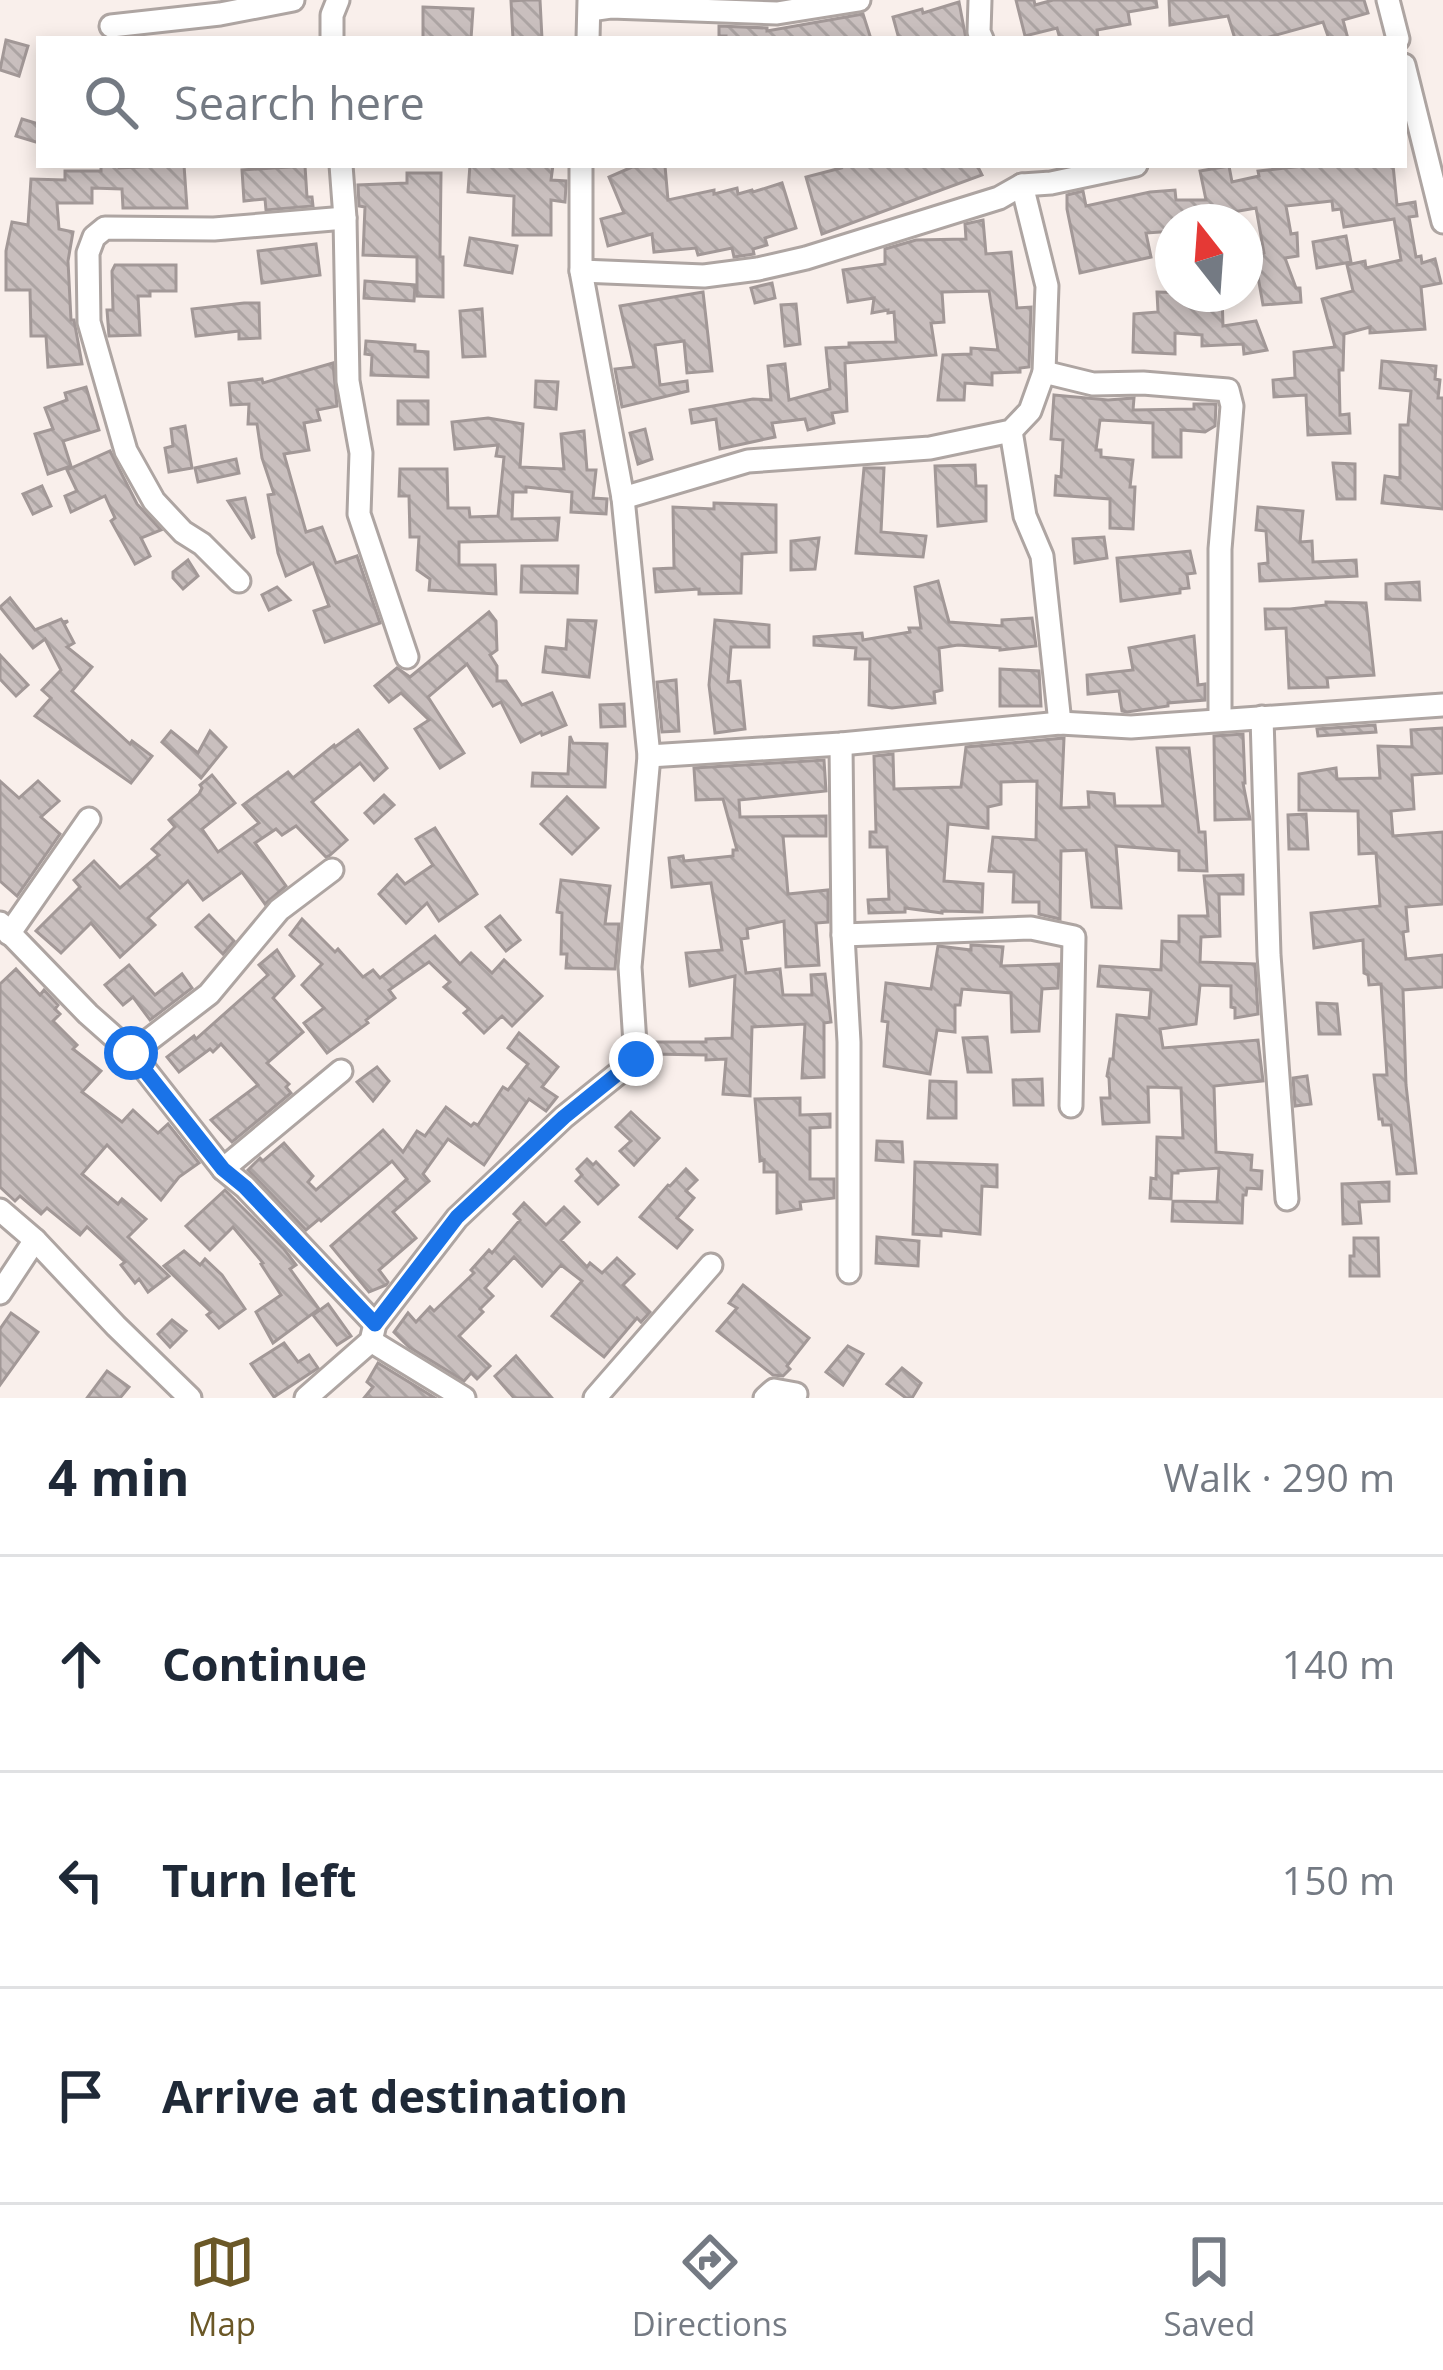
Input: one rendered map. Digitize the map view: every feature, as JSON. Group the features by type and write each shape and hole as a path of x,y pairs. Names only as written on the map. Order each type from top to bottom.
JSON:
{"street":[{"path":"110,26 220,14 292,0"},
{"path":"332,36 338,0"},
{"path":"588,36 590,5 777,14 859,0"},
{"path":"980,0 981,36"},
{"path":"1388,0 1397,36"},
{"path":"1407,91 1411,125 1443,222"},
{"path":"341,168 348,381 362,453 359,514 406,656"},
{"path":"306,1398 373,1333 457,1217 564,1117 636,1059 630,967 649,756 623,498 581,271 581,168"},
{"path":"581,271 704,275 758,269 806,259 999,198 1047,174 1106,168"},
{"path":"623,498 748,461 930,448 1011,431 1030,411 1044,372 1047,286 1022,185"},
{"path":"239,581 154,500 126,451 89,322 88,253 94,237 105,228 214,229 345,218"},
{"path":"1044,372 1093,384 1228,390 1232,406 1220,549 1220,719"},
{"path":"1011,431 1024,516 1042,556 1060,723"},
{"path":"649,756 1060,723 1131,727 1443,705"},
{"path":"1262,717 1269,955 1287,1199"},
{"path":"841,744 849,1272"},
{"path":"89,819 5,929 131,1053 223,1169 245,1187 373,1333 464,1398"},
{"path":"131,1053 209,994 279,910 332,870"},
{"path":"843,934 1031,928 1074,937 1071,1106"},
{"path":"223,1169 341,1071"},
{"path":"0,1210 190,1398"},
{"path":"0,1293 35,1240"},
{"path":"595,1398 711,1265"},
{"path":"766,1398 774,1390 796,1394"}],"building":[{"path":"540,0 542,36 513,36 511,1"},
{"path":"1016,0 1034,0 1035,5 1053,0 1156,0 1157,7 1128,12 1130,24 1097,30 1098,36 1059,36 1057,28 1025,36"},
{"path":"1169,0 1364,0 1368,13 1343,20 1347,36 1328,36 1323,22 1273,36 1234,36 1228,16 1170,25"},
{"path":"959,2 965,36 898,36 893,17 922,9 923,13"},
{"path":"423,7 473,9 471,36 423,36"},
{"path":"863,14 870,36 719,36 719,26 767,31"},
{"path":"6,40 28,46 19,76 0,70"},
{"path":"22,119 36,123 36,142 16,136"},
{"path":"184,168 187,208 123,208 122,189 92,188 92,203 57,203 59,229 73,232 68,261 71,320 82,364 48,367 46,336 31,336 30,290 6,290 12,222 28,225 31,179 65,180 65,171"},
{"path":"305,168 307,197 312,197 313,206 266,210 265,199 244,201 242,170"},
{"path":"470,168 553,168 551,180 566,181 565,202 551,200 551,235 513,235 514,196 468,192"},
{"path":"630,168 665,168 668,200 714,190 714,194 737,188 738,194 753,192 782,183 796,228 765,238 767,245 753,249 754,254 734,257 732,248 698,255 696,248 654,252 652,234 608,246 601,219 624,213 609,177"},
{"path":"841,168 978,168 982,175 822,234 806,177"},
{"path":"1229,168 1232,182 1259,176 1258,171 1285,168 1393,168 1397,205 1415,202 1417,216 1409,217 1416,257 1421,256 1422,263 1435,259 1441,283 1421,287 1425,329 1370,333 1370,327 1344,334 1340,415 1349,414 1350,433 1308,435 1306,395 1274,397 1273,380 1295,378 1294,352 1335,347 1322,299 1353,291 1347,265 1365,261 1366,268 1401,260 1394,219 1344,227 1341,209 1333,210 1332,201 1286,206 1291,234 1297,233 1298,256 1285,258 1300,288 1301,302 1263,305 1263,204 1155,204 1155,232 1146,233 1151,257 1080,273 1067,195 1083,191 1086,206 1175,190 1176,200 1206,200 1200,171"},
{"path":"407,173 441,173 443,297 417,296 417,257 363,255 365,207 359,206 358,185 407,183"},
{"path":"983,220 986,254 1011,252 1017,308 1031,307 1029,367 992,373 992,385 965,383 964,400 938,400 943,355 971,354 971,348 998,350 989,291 942,292 944,322 931,323 936,355 845,363 847,411 832,413 834,423 808,430 805,419 772,423 775,437 720,449 716,419 692,423 690,410 771,400 768,366 785,364 789,400 830,389 826,348 896,342 894,312 872,313 874,298 848,302 843,270 885,264 885,249 916,240 966,239 965,224"},
{"path":"1346,236 1351,262 1317,268 1313,242"},
{"path":"470,238 517,246 512,273 465,265"},
{"path":"316,244 320,275 262,283 258,251"},
{"path":"115,265 176,265 176,291 138,296 140,335 109,336 107,310 113,310"},
{"path":"365,281 415,285 414,301 364,298"},
{"path":"772,283 775,298 755,303 751,288"},
{"path":"703,292 712,371 687,373 684,341 655,345 660,385 687,381 688,391 622,407 615,369 634,367 620,306"},
{"path":"259,303 260,338 239,339 239,331 196,336 192,309"},
{"path":"796,304 800,344 785,346 781,305"},
{"path":"482,309 485,356 463,357 460,311"},
{"path":"1223,312 1223,326 1256,321 1267,350 1244,354 1243,344 1202,346 1202,335 1175,333 1175,354 1133,352 1134,314"},
{"path":"366,341 415,345 415,351 428,352 428,377 371,375 372,355 365,354"},
{"path":"1382,361 1436,366 1438,398 1443,398 1443,509 1382,503 1385,476 1400,478 1400,425 1408,425 1411,391 1380,388"},
{"path":"333,363 337,406 317,410 320,420 304,423 309,450 284,454 306,532 322,527 336,563 357,556 380,623 325,642 314,611 329,606 313,563 286,576 257,424 248,424 249,404 231,405 229,383 262,379 263,383"},
{"path":"536,381 558,382 556,409 535,407"},
{"path":"86,387 99,430 63,441 71,466 48,474 35,434 53,429 45,408 67,400 65,393"},
{"path":"1054,395 1134,398 1133,410 1216,404 1215,426 1205,432 1181,430 1181,457 1153,457 1153,423 1100,420 1096,450 1101,450 1101,457 1133,460 1133,529 1110,528 1110,499 1055,495 1063,440 1051,439"},
{"path":"398,401 428,401 428,424 398,424"},
{"path":"488,418 523,424 520,467 564,469 561,434 584,431 587,470 596,470 593,498 607,499 606,514 571,512 572,492 526,487 526,492 513,492 512,519 559,518 557,540 459,542 459,565 495,565 496,594 429,590 430,579 417,570 419,537 410,537 409,496 399,496 400,469 447,469 448,508 469,508 470,517 498,516 504,457 496,456 498,445 455,449 452,422"},
{"path":"185,426 192,468 169,472 165,448 173,446 171,429"},
{"path":"645,429 652,459 638,464 630,433"},
{"path":"110,451 137,504 161,530 141,538 150,556 135,564 111,521 115,518 105,496 71,512 65,496 77,491 67,470"},
{"path":"236,459 239,473 198,482 195,468"},
{"path":"1333,463 1355,464 1355,499 1337,499"},
{"path":"975,465 976,486 986,486 986,521 938,526 935,466"},
{"path":"864,468 884,468 881,532 926,536 923,557 856,553"},
{"path":"42,486 51,506 33,514 23,494"},
{"path":"245,498 254,537 252,538 228,501"},
{"path":"714,503 776,505 776,552 742,554 741,593 656,592 654,569 674,568 673,507 714,509"},
{"path":"1258,507 1303,511 1300,542 1312,541 1313,562 1356,560 1357,576 1260,581 1259,564 1268,563 1266,531 1256,530"},
{"path":"1104,537 1107,558 1075,563 1073,539"},
{"path":"819,538 815,569 791,570 791,541"},
{"path":"1190,551 1195,573 1187,574 1189,588 1121,601 1117,558"},
{"path":"188,560 198,576 183,589 173,572"},
{"path":"522,566 578,566 577,593 521,592"},
{"path":"938,581 949,622 1002,626 1002,620 1032,618 1036,646 939,648 942,690 934,692 935,703 892,708 869,705 870,659 855,659 856,648 814,645 814,637 862,633 863,640 921,628 915,587"},
{"path":"1419,582 1420,600 1386,599 1386,584"},
{"path":"277,587 290,600 269,610 262,595"},
{"path":"10,598 35,630 61,619 68,621 64,624 74,643 67,647 92,667 72,691 130,744 152,756 131,783 35,716 51,698 42,690 61,670 45,639 33,648 0,607"},
{"path":"1366,603 1374,675 1327,678 1328,687 1289,688 1286,628 1266,629 1265,609"},
{"path":"489,612 496,621 497,650 490,655 497,666 497,681 506,681 522,705 552,693 566,725 521,742 501,702 493,706 467,664 428,697 464,753 440,768 415,729 429,720 401,693 389,702 375,686 397,668 410,677"},
{"path":"568,620 596,621 589,677 543,672 546,647 566,649"},
{"path":"715,620 769,625 769,647 731,647 728,682 740,681 745,729 715,733 709,685"},
{"path":"1194,636 1198,685 1205,684 1205,700 1127,712 1122,711 1119,691 1088,694 1087,675 1133,670 1129,648"},
{"path":"0,655 28,685 16,696 0,679"},
{"path":"1000,669 1039,671 1041,706 1000,706"},
{"path":"676,680 679,731 662,732 657,682"},
{"path":"624,704 625,726 601,727 600,705"},
{"path":"1375,725 1376,732 1318,736 1317,729"},
{"path":"1443,728 1443,773 1412,775 1414,809 1391,811 1393,836 1443,832 1443,904 1406,907 1406,959 1443,955 1443,987 1403,990 1406,1085 1416,1173 1397,1174 1391,1125 1379,1119 1374,1075 1387,1075 1381,984 1369,985 1364,973 1363,940 1314,948 1311,913 1380,906 1376,853 1359,854 1358,811 1299,810 1299,774 1336,768 1337,779 1380,778 1378,746 1412,747 1411,730"},
{"path":"358,730 387,768 374,780 360,763 312,802 347,840 329,856 296,826 282,835 276,829 255,843 286,886 265,904 242,872 203,900 188,881 148,918 155,925 120,957 91,923 61,953 36,931 80,887 74,880 94,861 120,888 159,855 152,849 175,827 169,820 199,794 200,785 212,775 235,803 202,829 218,852 259,823 243,805 288,772 293,778"},
{"path":"171,731 198,753 210,731 226,747 201,778 162,742"},
{"path":"1243,734 1243,783 1250,819 1215,820 1214,736"},
{"path":"570,736 573,743 607,744 605,787 532,786 533,773 568,774"},
{"path":"1064,738 1061,808 1089,807 1088,792 1114,794 1115,806 1163,806 1157,748 1189,748 1199,832 1205,832 1207,871 1179,870 1179,851 1116,846 1121,908 1092,907 1086,850 1061,851 1060,919 1039,914 1039,902 1013,902 1014,872 989,871 993,837 1036,840 1037,781 1001,782 1001,804 988,807 988,828 948,824 944,881 983,884 982,912 905,908 905,912 869,913 868,900 889,899 887,847 870,847 870,832 876,832 874,756 893,754 894,789 961,787 966,747"},
{"path":"824,760 826,791 739,800 740,817 826,816 826,836 783,836 788,894 828,890 828,922 816,923 819,965 786,967 784,921 747,929 748,938 741,939 746,973 780,969 783,995 812,995 811,975 825,974 831,1022 824,1023 824,1077 802,1078 805,1024 752,1027 750,1096 723,1094 726,1059 651,1054 650,1042 732,1038 735,976 690,986 686,953 722,950 711,883 672,887 669,858 733,856 737,850 723,799 696,800 694,768"},
{"path":"0,781 19,798 38,781 59,801 41,817 60,834 17,896 0,881"},
{"path":"384,795 394,805 374,823 365,813"},
{"path":"567,797 598,828 572,854 541,824"},
{"path":"1306,814 1308,849 1289,849 1288,815"},
{"path":"435,828 477,894 439,921 427,903 406,923 379,894 397,875 405,884 433,865 416,839"},
{"path":"1243,875 1243,894 1219,894 1220,936 1201,937 1200,962 1255,964 1258,1014 1235,1018 1231,986 1200,985 1196,1024 1160,1029 1163,1048 1258,1040 1263,1081 1214,1086 1216,1152 1252,1155 1251,1170 1262,1171 1261,1189 1247,1188 1243,1195 1242,1223 1172,1221 1173,1201 1217,1202 1219,1168 1172,1173 1171,1199 1150,1198 1151,1178 1156,1179 1157,1137 1183,1138 1181,1088 1148,1087 1149,1122 1103,1124 1101,1098 1110,1098 1107,1076 1117,1015 1149,1018 1151,990 1098,986 1100,966 1161,970 1162,941 1179,942 1179,916 1208,916 1204,876"},
{"path":"561,880 610,886 605,924 619,924 615,969 566,968 567,954 561,954 562,913 557,912"},
{"path":"209,915 234,941 223,954 196,927"},
{"path":"500,916 520,940 506,951 486,927"},
{"path":"302,919 363,977 373,970 380,978 435,936 460,964 471,953 492,973 504,960 542,996 512,1026 502,1016 484,1033 464,1013 469,1009 444,987 450,982 429,962 389,990 395,998 327,1053 304,1023 324,1008 302,985 322,964 290,935"},
{"path":"971,945 1003,947 1001,966 1059,964 1058,988 1042,989 1039,1031 1012,1032 1011,993 962,989 960,1005 955,1005 955,1032 937,1030 930,1074 884,1066 886,983 931,989 938,946 971,950"},
{"path":"277,950 294,976 273,998 303,1032 267,1063 289,1084 291,1093 232,1142 211,1120 258,1085 221,1044 179,1072 167,1057 194,1036 196,1039 268,975 259,965"},
{"path":"129,965 155,995 182,974 192,988 150,1020 133,997 123,1005 105,985"},
{"path":"16,969 40,995 44,990 58,1005 55,1009 60,1014 53,1021 77,1045 73,1049 101,1071 82,1092 122,1122 133,1110 158,1133 168,1124 199,1163 179,1177 161,1200 107,1145 82,1174 118,1204 122,1199 146,1219 128,1237 169,1276 148,1292 121,1265 125,1262 87,1227 80,1235 47,1208 41,1214 0,1187 0,984"},
{"path":"1317,1003 1337,1004 1340,1034 1319,1034"},
{"path":"519,1033 558,1067 542,1087 557,1097 546,1111 529,1099 484,1165 448,1139 423,1174 429,1181 393,1212 416,1238 379,1270 386,1285 369,1292 331,1246 407,1179 392,1161 306,1230 248,1170 284,1143 313,1176 308,1182 316,1190 383,1130 403,1152 417,1131 425,1136 446,1107 471,1126 478,1125 503,1087 508,1090 528,1064 508,1048"},
{"path":"987,1037 991,1072 968,1072 963,1038"},
{"path":"377,1067 389,1081 373,1101 357,1082"},
{"path":"1307,1076 1311,1104 1295,1106 1293,1078"},
{"path":"1042,1079 1043,1105 1014,1105 1013,1080"},
{"path":"930,1081 956,1082 956,1118 928,1118"},
{"path":"800,1098 800,1115 830,1114 830,1127 810,1128 810,1179 834,1179 834,1198 800,1202 801,1209 777,1213 777,1172 764,1172 764,1160 760,1161 755,1099"},
{"path":"631,1112 659,1138 634,1165 620,1151 631,1141 616,1127"},
{"path":"877,1141 902,1142 903,1162 876,1160"},
{"path":"587,1159 618,1185 598,1204 576,1181 582,1175 577,1169"},
{"path":"915,1162 997,1165 997,1187 982,1186 980,1234 941,1230 941,1236 913,1234"},
{"path":"686,1169 697,1180 686,1191 694,1198 677,1218 692,1230 677,1248 640,1217"},
{"path":"1389,1182 1389,1201 1359,1202 1361,1223 1343,1224 1342,1184"},
{"path":"225,1190 284,1249 296,1265 290,1269 319,1309 273,1343 256,1312 281,1295 263,1263 233,1227 210,1250 186,1226"},
{"path":"524,1203 546,1225 564,1207 579,1222 561,1240 587,1267 590,1263 602,1273 617,1258 634,1274 623,1285 650,1312 641,1322 637,1318 604,1357 552,1316 582,1281 561,1265 542,1286 514,1257 485,1288 493,1296 459,1336 490,1366 477,1379 471,1373 464,1381 409,1347 394,1332 408,1313 416,1322 474,1273 471,1270 520,1220 514,1214"},
{"path":"877,1237 919,1241 918,1266 876,1263"},
{"path":"1354,1238 1378,1238 1379,1276 1350,1276"},
{"path":"184,1251 200,1265 205,1259 222,1275 245,1309 219,1328 207,1315 211,1312 164,1266"},
{"path":"743,1285 809,1338 783,1376 773,1375 717,1331 737,1308 729,1303"},
{"path":"328,1304 351,1336 337,1345 313,1315"},
{"path":"11,1313 38,1332 0,1385 0,1329"},
{"path":"172,1320 186,1331 170,1347 158,1334"},
{"path":"284,1343 298,1362 309,1355 318,1368 274,1397 251,1364"},
{"path":"848,1346 863,1354 843,1385 826,1372"},
{"path":"516,1356 552,1398 514,1398 495,1376"},
{"path":"378,1363 435,1398 364,1398 373,1387 367,1382"},
{"path":"902,1368 921,1383 912,1398 887,1384"},
{"path":"107,1371 129,1387 120,1398 87,1398"}],"route":[{"path":"131,1053 223,1169 375,1324 457,1217 564,1117 636,1059"}]}
